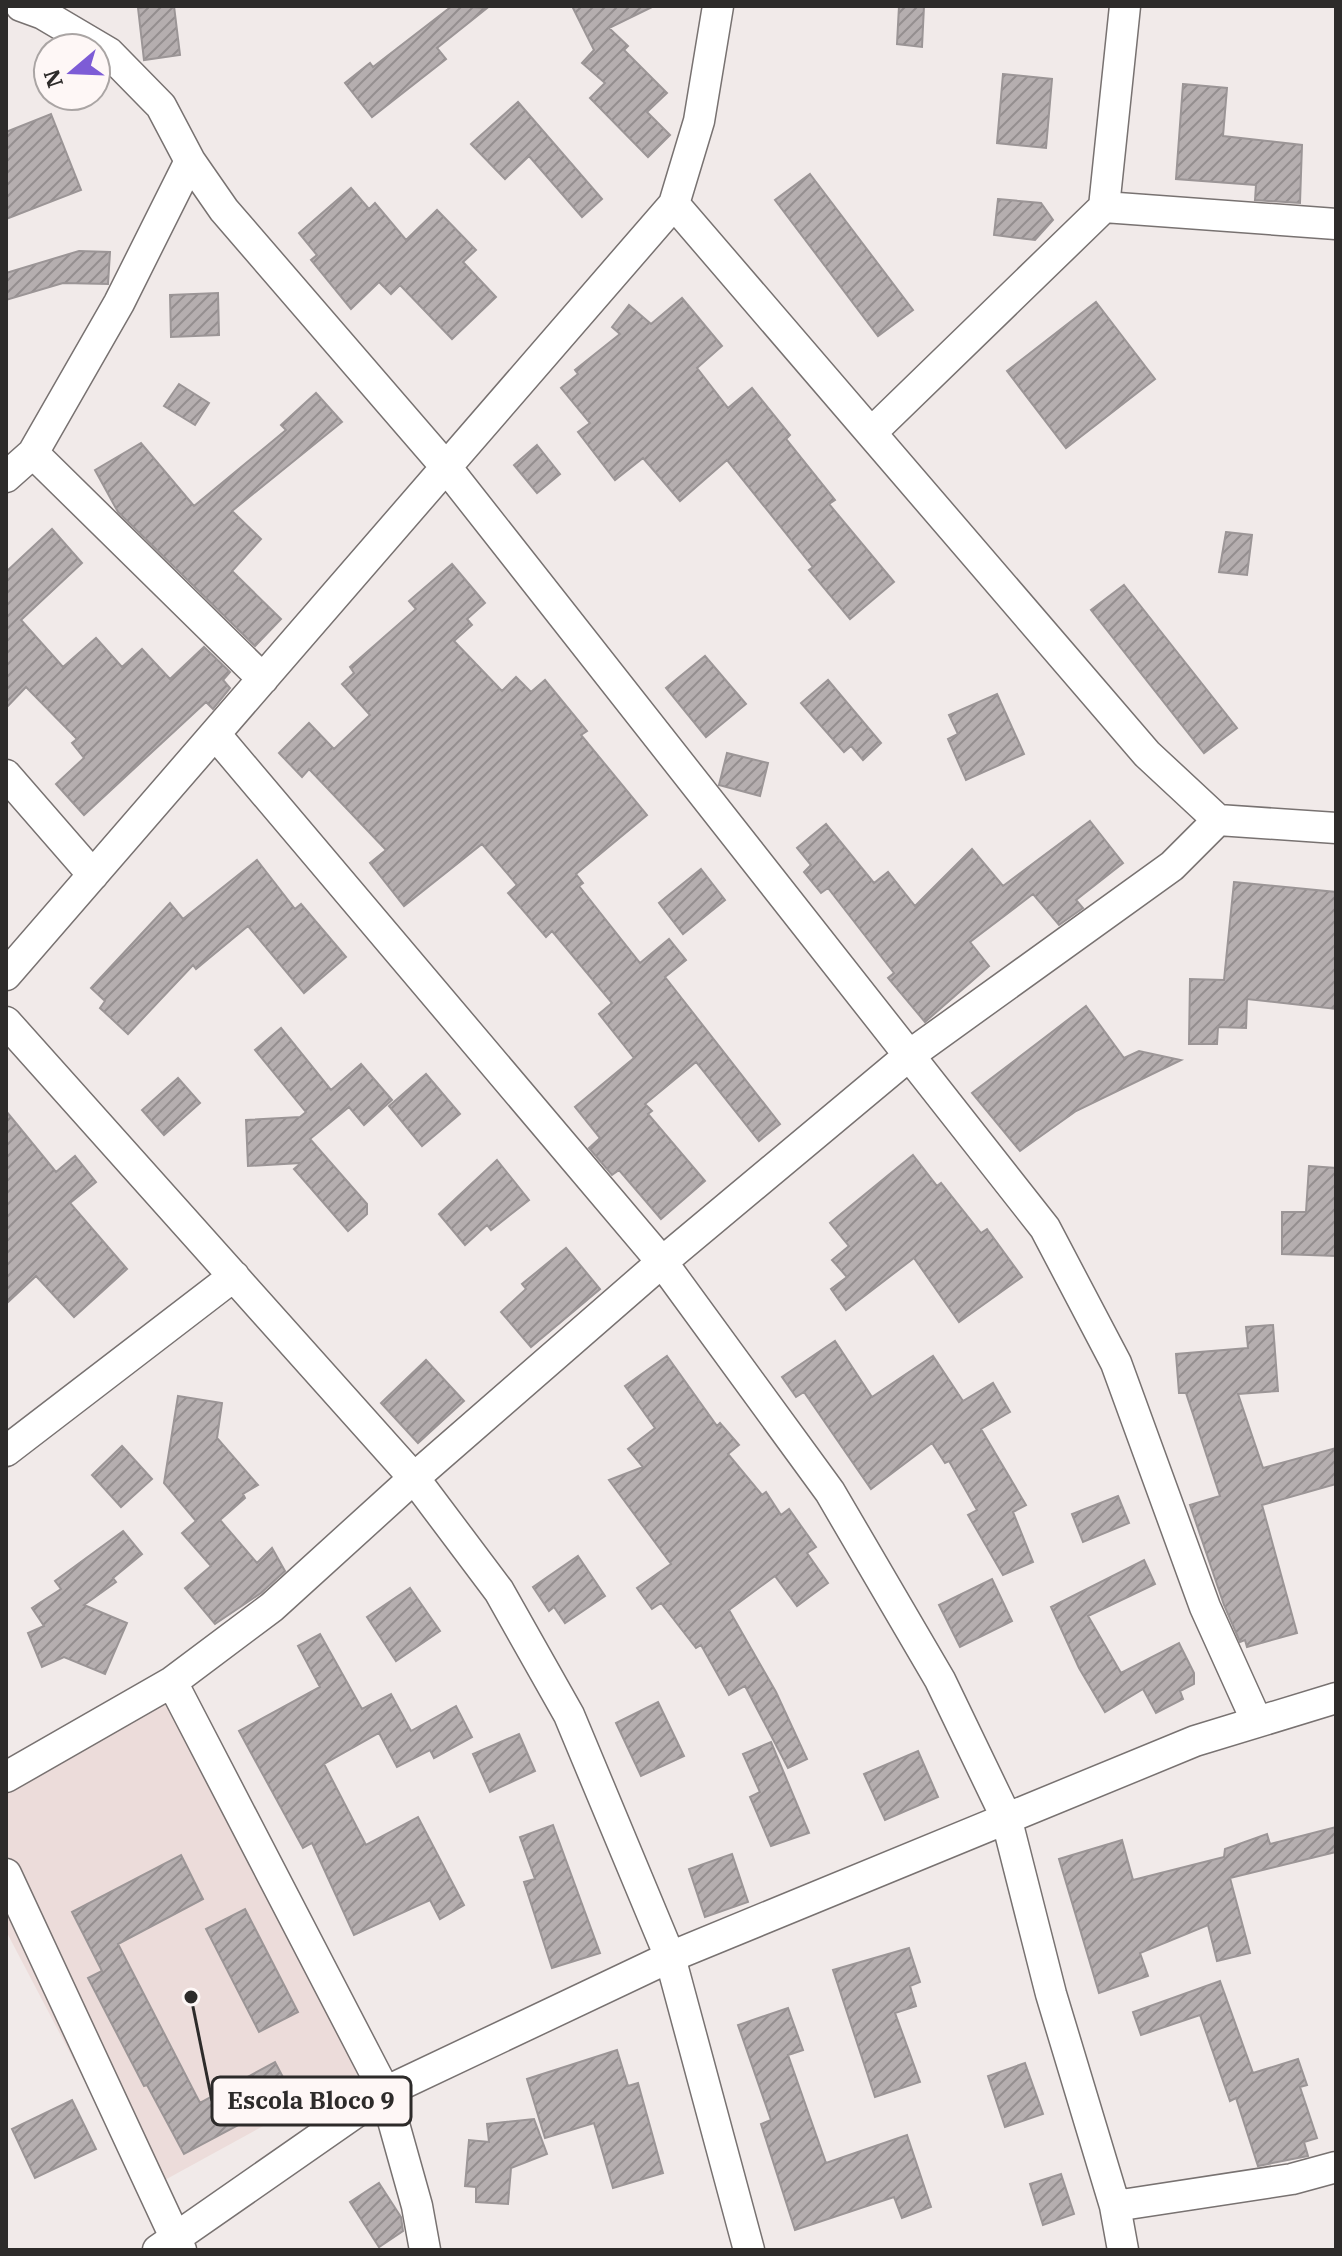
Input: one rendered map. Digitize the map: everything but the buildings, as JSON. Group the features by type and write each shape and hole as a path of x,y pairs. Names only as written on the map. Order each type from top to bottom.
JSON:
{"street":[{"path":"21,6 43,14 109,53 161,106 190,161 224,210 446,467 1045,1228 1116,1363 1205,1607 1257,1722"},
{"path":"6,975 674,204 699,121 718,6"},
{"path":"871,433 1104,207 1125,6"},
{"path":"6,477 33,453 119,303 190,161"},
{"path":"674,204 1147,754 1218,820 1336,828"},
{"path":"1104,207 1336,224"},
{"path":"33,453 263,679"},
{"path":"215,734 662,1262 830,1492 940,1680 1006,1817 1051,1994 1115,2206 1123,2250"},
{"path":"6,775 93,875"},
{"path":"6,1777 172,1682 272,1607 414,1478 662,1262 911,1054 1172,866 1218,820"},
{"path":"6,1022 414,1478 499,1591 569,1715 670,1957 749,2250"},
{"path":"6,1451 234,1276"},
{"path":"172,1682 385,2092 417,2206 425,2250"},
{"path":"6,1874 172,2247 385,2092 670,1957 1195,1741 1336,1698"},
{"path":"1115,2206 1292,2179 1336,2167"}],"shaded area":[{"path":"177,1686 376,2064 143,2192 6,1931 6,1783"}],"place":[{"name":"Escola Bloco 9","path":"191,1997"}]}
